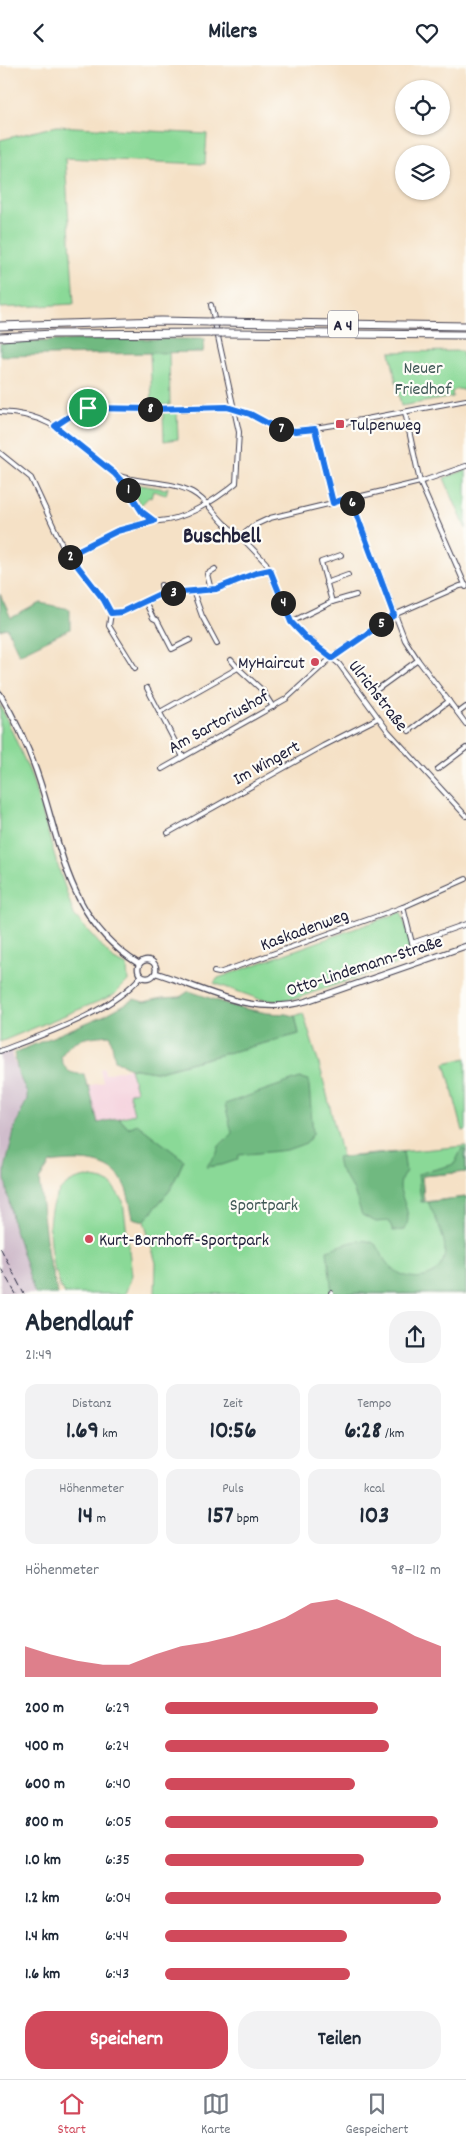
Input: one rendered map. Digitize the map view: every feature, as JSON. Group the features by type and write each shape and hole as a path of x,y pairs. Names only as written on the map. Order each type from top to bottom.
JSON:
{"highway":[{"name":"A 4","path":"0,326 161,321 466,326"},
{"name":"A 4","path":"0,337 53,334 211,333 466,335"}],"street":[{"path":"69,555 117,531 185,515 208,503 234,485 237,480 239,432 211,305"},
{"path":"55,426 76,412 88,408 227,407 284,430 315,429 466,400"},
{"path":"0,412 26,414 55,426 115,474 127,488 142,512 154,521"},
{"path":"405,412 420,482 466,585"},
{"path":"315,429 333,503"},
{"path":"0,453 33,481 40,501 69,555 104,600 111,613 109,626 135,668"},
{"path":"238,533 246,532 255,525 270,518 350,497 420,482 466,466"},
{"path":"115,474 131,479 184,488 208,503 222,521 238,533 239,539 244,540 246,532"},
{"path":"127,488 127,482 131,479"},
{"path":"350,497 405,640 466,724"},
{"name":"Ulrichstraße","path":"244,540 266,563 291,622 306,638 332,658 348,676 378,718 466,816"},
{"path":"332,602 320,562 341,555"},
{"path":"211,590 207,574 215,569"},
{"path":"111,613 122,612 163,593 211,590 270,570"},
{"path":"326,583 348,575"},
{"path":"161,585 163,593"},
{"name":"Am Sartoriushof","path":"162,769 289,697 332,658 394,615 460,585 466,585"},
{"path":"193,591 202,616 217,644"},
{"path":"291,622 332,602 356,595"},
{"path":"145,601 172,649 190,640"},
{"path":"231,660 262,690 273,707"},
{"path":"375,691 418,660"},
{"path":"160,711 238,668"},
{"path":"147,688 183,757"},
{"path":"0,694 18,728 35,767 77,896 84,911 102,935 121,953 139,964"},
{"path":"409,731 449,701"},
{"path":"458,713 466,707"},
{"name":"Im Wingert","path":"168,833 378,718"},
{"path":"438,769 466,748"},
{"name":"Kaskadenweg","path":"214,972 219,973 403,907 466,879"},
{"path":"403,907 412,943 466,924"},
{"name":"Otto-Lindemann-Straße","path":"156,973 240,1002 262,1007 286,1006 307,1001 466,946"},
{"path":"143,960 150,960 155,963 156,973 149,978 141,976 138,972 139,964 143,960"},
{"path":"0,1051 86,1017 109,1005 127,992 141,976"}],"shaded area":[{"path":"12,1050 12,1056 27,1093 27,1099 15,1127 5,1167 5,1179 13,1224 35,1294 0,1294 0,1054"},
{"path":"104,1068 105,1074 130,1068 136,1092 129,1094 134,1114 98,1123 89,1086 103,1082 100,1069"}],"green space":[{"path":"57,126 207,134 205,164 65,158 74,304 0,308 0,140"},
{"path":"101,339 205,339 203,352 0,356 0,343"},
{"name":"Neuer Friedhof","path":"462,351 466,369 466,390 457,389 452,392 453,397 401,406 390,352"},
{"path":"150,352 169,352 170,405 152,406"},
{"path":"163,412 177,412 178,439 164,441"},
{"path":"466,470 466,529 444,478"},
{"path":"136,482 135,484 165,489 168,487 166,495 153,491 151,498 149,497 141,505 130,489 130,484"},
{"path":"0,594 11,618 40,603 70,609 70,629 19,654 7,628 0,630"},
{"path":"0,704 31,775 74,915 114,960 127,966 128,981 114,995 0,1042"},
{"path":"401,912 416,958 297,998 276,1001 259,999 214,983 218,978"},
{"path":"189,991 236,1007 295,1016 299,1034 155,1072 130,1068 115,1060 110,1035 81,1039 70,1045 61,1057 68,1071 84,1074 87,1086 89,1086 98,1123 119,1118 128,1128 137,1124 184,1160 170,1190 144,1221 133,1218 124,1184 121,1178 110,1169 103,1165 85,1161 50,1163 39,1180 48,1257 58,1294 35,1294 13,1224 5,1179 5,1169 15,1127 27,1099 27,1093 18,1073 14,1053 105,1015 134,999 144,1002 180,997"},
{"name":"Sportpark","path":"303,1013 322,1074 342,1157 466,1146 466,1172 422,1176 424,1202 466,1197 466,1294 155,1294 156,1263 144,1221 170,1190 184,1160 137,1125 128,1128 119,1118 134,1114 129,1093 136,1091 130,1068 156,1072 299,1034 295,1016"},
{"path":"466,1058 466,1130 463,1131 445,1063"},
{"path":"300,1078 309,1080 313,1134 306,1143 287,1150 239,1155 237,1160 222,1165 206,1167 217,1153 219,1146 232,1133 225,1104"},
{"path":"462,1148 465,1150 466,1172 422,1176 424,1202 421,1202 418,1174 455,1163"},
{"path":"403,1152 406,1172 400,1183 400,1189 408,1220 405,1230 393,1231 389,1221 376,1222 362,1215 354,1191 339,1168 337,1158"},
{"name":"Kurt-Bornhoff-Sportpark","path":"88,1177 111,1184 123,1201 132,1275 125,1294 65,1294 60,1287 56,1271 54,1271 49,1228 50,1213 54,1200 61,1189 72,1181"},
{"path":"466,1197 466,1294 332,1293 327,1250 348,1243 364,1240 372,1242 392,1268 405,1275 419,1278 433,1274 443,1261 445,1253 442,1235 428,1202"}],"railway":[{"path":"0,1247 24,1294"},
{"path":"0,1267 16,1294"}],"place":[{"name":"Tulpenweg","path":"340,424"},
{"name":"MyHaircut","path":"315,662"},
{"name":"Kurt-Bornhoff-Sportpark","path":"89,1239"}],"district":[{"name":"Buschbell","path":"222,534"}],"route":[{"path":"227,407 250,414 268,425 284,430 315,429 333,503 350,497 394,615 332,658 300,633 291,622 270,570 256,573 221,588 160,594 122,612 111,613 104,600 69,555 117,531 154,521 142,512 124,484 115,474 55,426 76,412 88,408 227,407"}]}
